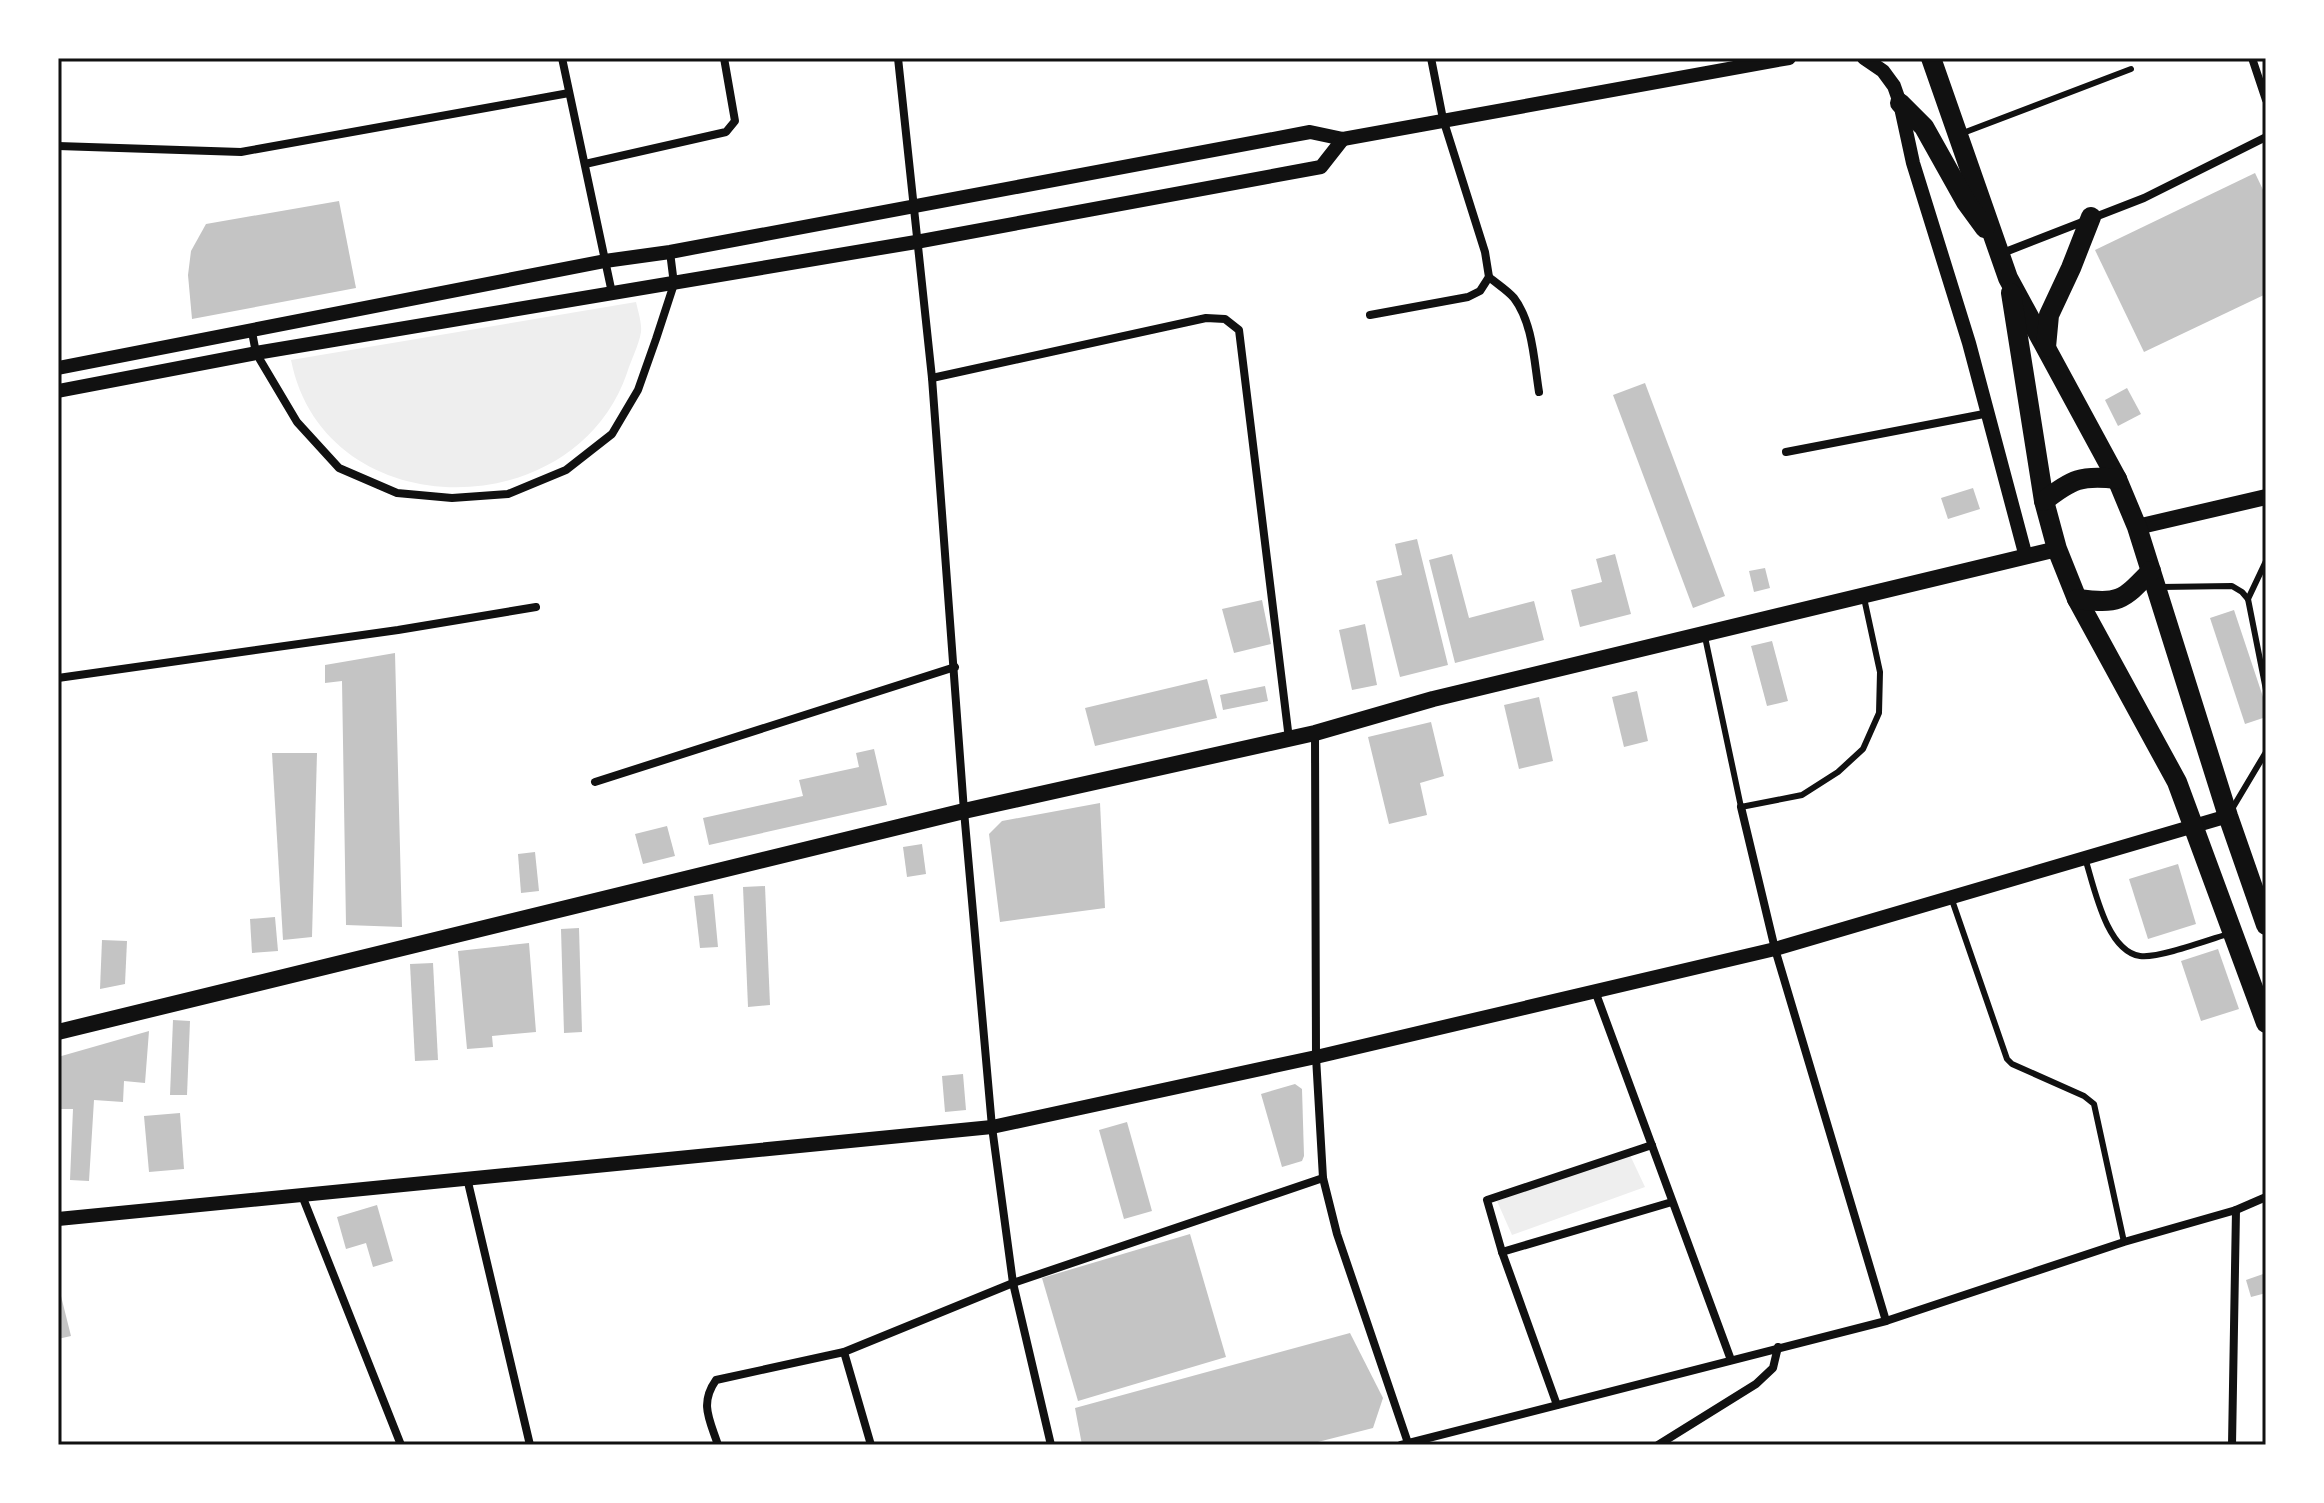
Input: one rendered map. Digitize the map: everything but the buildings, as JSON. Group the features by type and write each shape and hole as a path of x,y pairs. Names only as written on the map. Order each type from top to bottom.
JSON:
{"main road":[{"path":"1931,58 2008,278 2117,479 2137,527 2228,816 2266,925"},
{"path":"1900,103 1924,127 1966,202 1997,248"},
{"path":"2046,347 2049,315 2091,217"},
{"path":"2008,278 2044,501 2057,549 2077,599 2177,782 2266,1023"},
{"path":"2044,501 2069,481 2090,476 2117,479"},
{"path":"2137,527 2266,497"},
{"path":"58,1032 964,811 1315,733 1433,699 2057,549"},
{"path":"2077,599 2102,602 2125,598 2155,579"}],"street":[{"path":"562,58 612,293"},
{"path":"585,164 726,132 732,128 735,121 724,58"},
{"path":"898,58 932,378 964,811 992,1127 1013,1283 1051,1445"},
{"path":"1431,58 1443,119 1485,252 1489,277 1511,295 1520,308 1527,326 1539,392"},
{"path":"58,368 605,261 670,252 1310,132 1343,139 1789,58"},
{"path":"1864,58 1880,64 1894,86 1900,103 1913,163 1989,413 2026,557"},
{"path":"2252,58 2266,100"},
{"path":"58,146 241,152 569,93"},
{"path":"1997,248 2144,198 2266,137"},
{"path":"58,391 256,353 916,242 1321,167 1343,139"},
{"path":"252,332 256,353 297,422 339,468 397,493 452,498 508,494 566,470 612,434 638,390 674,284 670,252"},
{"path":"1370,315 1468,297 1480,291 1489,277"},
{"path":"932,378 1206,318 1225,319 1239,330 1289,739"},
{"path":"1786,452 1989,413"},
{"path":"58,678 398,630 536,607"},
{"path":"595,782 955,667"},
{"path":"1315,733 1316,1057 1323,1178 1337,1234 1405,1444 1886,1321 2124,1242 2236,1210 2266,1197"},
{"path":"1741,807 1775,949 1886,1321"},
{"path":"58,1219 992,1127 1316,1057 1775,949 2228,816"},
{"path":"1594,990 1731,1360"},
{"path":"1557,1405 1487,1203 1489,1198 1652,1145"},
{"path":"467,1178 530,1445"},
{"path":"718,1445 707,1409 706,1394 716,1380 844,1352 1013,1283 1323,1178"},
{"path":"301,1193 401,1445"},
{"path":"1502,1252 1672,1202"},
{"path":"2232,1445 2236,1210"},
{"path":"1658,1445 1756,1384 1773,1368 1778,1347"},
{"path":"844,1352 871,1445"},
{"path":"1434,1437 1443,1445"}],"lane":[{"path":"1959,135 2131,69"},
{"path":"2248,599 2266,561"},
{"path":"2155,579 2232,586 2242,592 2248,599 2266,690"},
{"path":"1704,633 1741,807 1802,795 1838,772 1863,749 1879,713 1880,672 1866,618 1864,596"},
{"path":"2228,816 2266,752"},
{"path":"2085,858 2112,937 2126,952 2142,957 2233,933"},
{"path":"1951,897 2007,1059 2084,1096 2094,1104 2124,1242"}],"shaded area":[{"path":"636,302 641,325 639,342 627,373 599,424 557,460 506,481 452,487 398,478 350,454 313,415 291,360"},
{"path":"1629,1153 1645,1187 1512,1235 1497,1201"}]}
